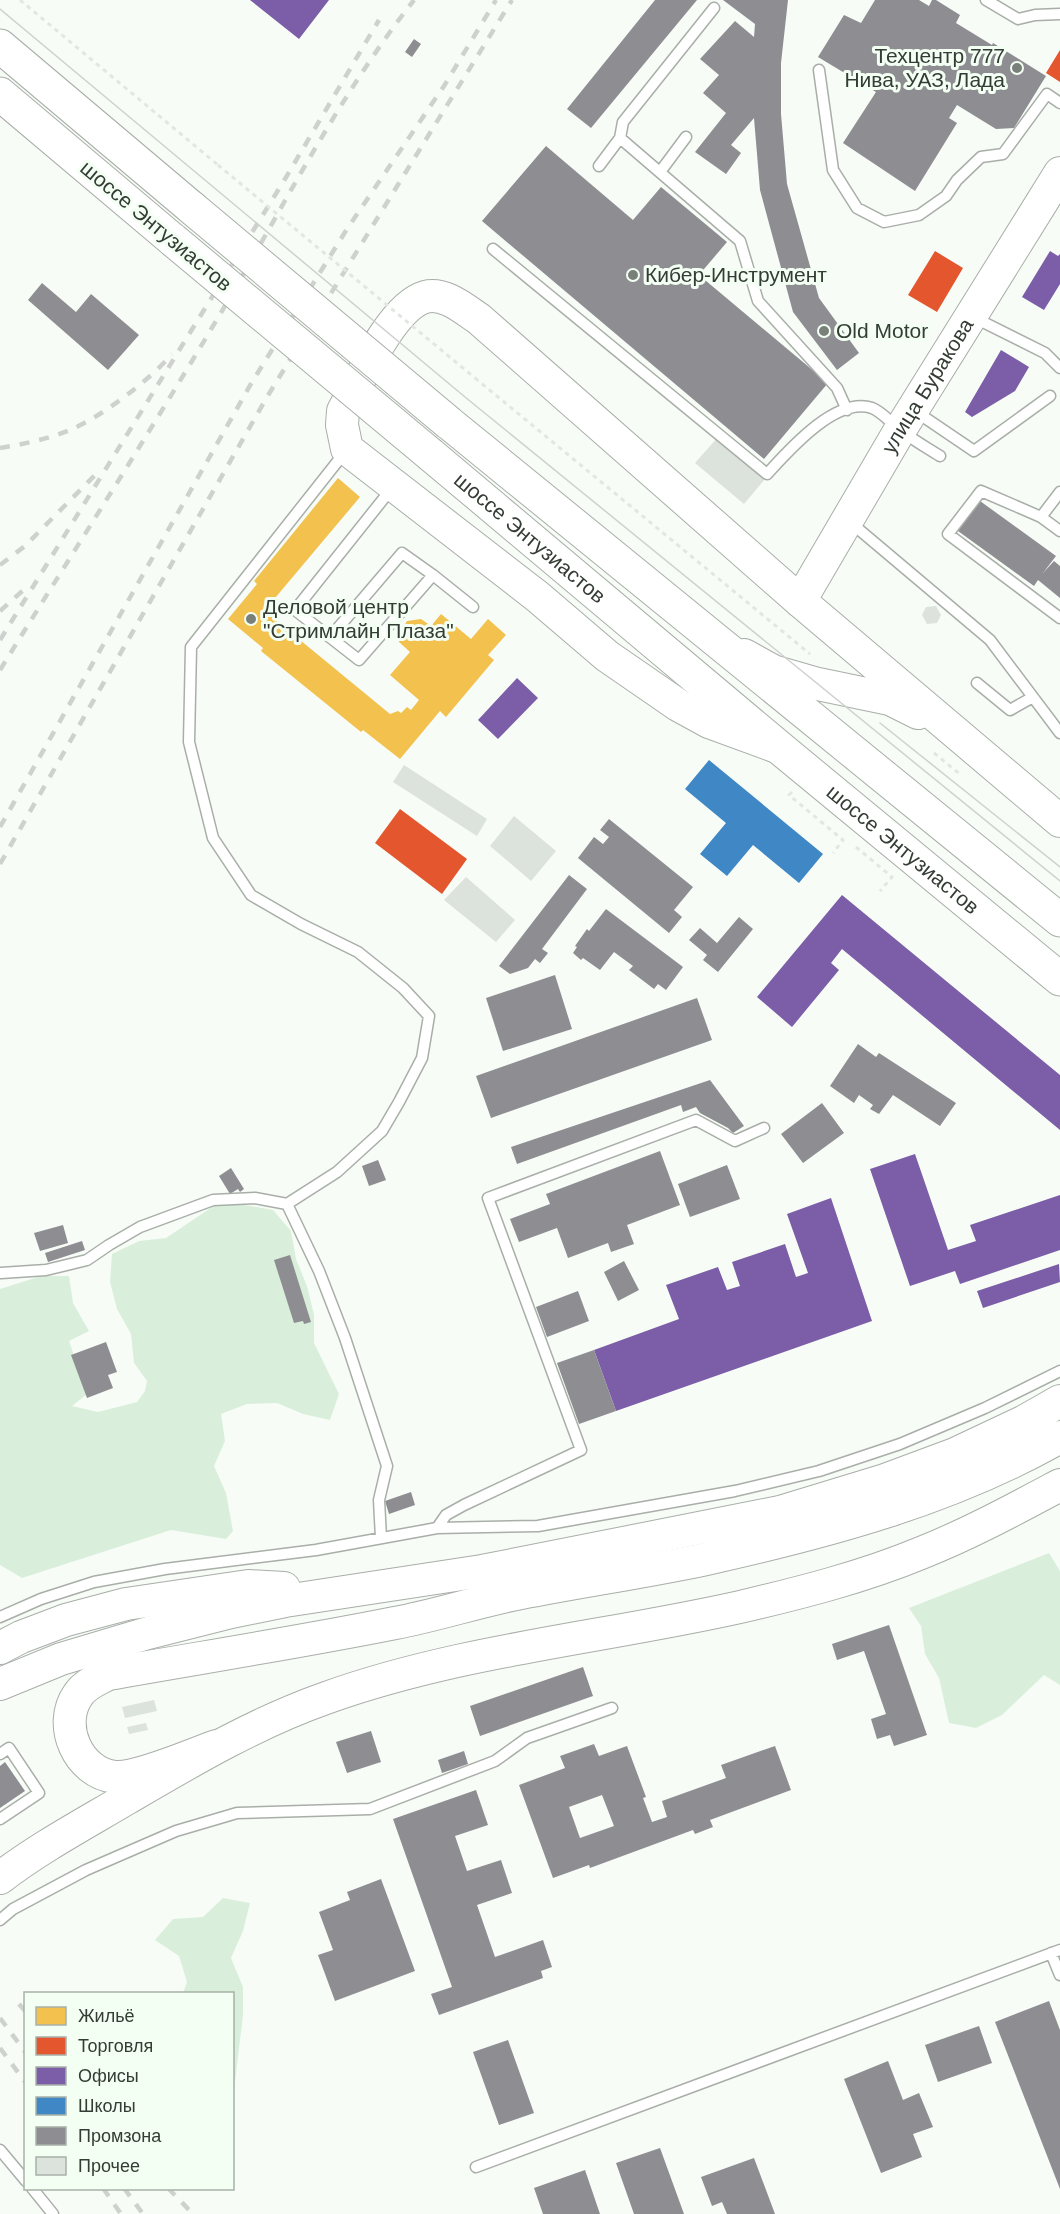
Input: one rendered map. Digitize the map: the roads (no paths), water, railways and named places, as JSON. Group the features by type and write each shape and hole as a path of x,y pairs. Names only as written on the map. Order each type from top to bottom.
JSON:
{"main road":[{"name":"шоссе Энтузиастов","path":"0,46 449,423 1060,920"},
{"name":"шоссе Энтузиастов","path":"0,94 781,749 1060,979"},
{"name":"улица Буракова","path":"800,601 906,419 1060,172"},
{"path":"781,749 728,730 678,705 607,656 537,597 347,449 342,425 343,411 389,328 406,306 427,297 452,300 479,319 800,601 944,742"},
{"path":"714,639 773,671 818,684 890,699 944,742 1060,821"},
{"path":"0,1684 61,1659 148,1632 285,1600 482,1571 780,1512 885,1480 956,1454 1023,1422 1060,1401"},
{"path":"1060,1437 1033,1452 965,1482 893,1510 809,1535 704,1560 518,1593 397,1623 108,1674 88,1684 77,1695 69,1726 73,1745 95,1770 115,1777 143,1772 217,1746 325,1698 414,1672 492,1653 739,1607 832,1583 920,1554 998,1518 1060,1485"},
{"path":"482,1571 704,1560"},
{"path":"0,1648 21,1637 66,1620 126,1604 248,1586 353,1591"},
{"path":"0,1878 87,1822 217,1746"}],"lane":[{"path":"986,0 1018,19 1035,15 1060,14"},
{"path":"599,166 620,138 623,122 714,8"},
{"path":"819,70 833,170 857,208 884,222 920,215 946,196 957,180 981,157 1003,154 1047,94 1060,102"},
{"path":"660,172 686,137"},
{"path":"620,138 740,241 758,301 837,388 847,410"},
{"path":"493,249 767,474 800,438 825,420 855,407 873,409 906,419 974,451 1050,396"},
{"path":"971,316 1045,353 1060,368"},
{"path":"906,419 940,456"},
{"path":"1,1273 46,1270 87,1260 140,1227 213,1200 255,1198 287,1204 337,1172 382,1131 422,1058 429,1016 403,988 358,951 301,924 251,895 213,838 189,741 191,647 347,449"},
{"path":"394,486 295,610 359,660 433,575"},
{"path":"1060,531 1041,517 981,490 948,534 1060,618"},
{"path":"1041,517 1060,492"},
{"path":"847,520 990,640 1060,733"},
{"path":"332,635 402,553 473,607"},
{"path":"977,683 1010,710 1033,697"},
{"path":"437,1528 446,1515 464,1505 581,1450 488,1197 696,1120 735,1141 764,1128"},
{"path":"287,1204 319,1271 387,1466 379,1500 381,1538"},
{"path":"0,1617 41,1599 94,1582 165,1569 316,1550 437,1528 538,1526 735,1491 819,1471 911,1440 985,1408 1060,1371"},
{"path":"0,1920 13,1909 86,1870 176,1831 237,1813 370,1809 495,1761 527,1738 612,1708"},
{"path":"0,1754 9,1748 39,1793 0,1819"},
{"path":"476,2167 1056,1952 1060,1975"},
{"path":"0,2150 24,2179"},
{"path":"34,2190 52,2214"}],"tram line":[{"path":"0,9 465,397 1060,881"},
{"path":"880,723 1060,867"}],"railway":[{"path":"0,670 184,374 332,120 385,39 414,0"},
{"path":"0,827 252,382 347,229 444,86 496,0"},
{"path":"0,864 267,397 512,0"},
{"path":"0,640 285,179 379,20"},
{"path":"0,448 63,433 84,423 139,386 172,354"},
{"path":"0,565 25,546 100,470"},
{"path":"0,611 29,585"},
{"path":"19,2004 24,2010"},
{"path":"0,2018 24,2050"},
{"path":"0,2048 24,2080"},
{"path":"104,2190 121,2214"},
{"path":"125,2190 143,2214"},
{"path":"170,2190 193,2214"}],"place":[{"name":"Техцентр 777 Нива, УАЗ, Лада","path":"1017,68"},
{"name":"Кибер-Инструмент","path":"633,275"},
{"name":"Old Motor","path":"824,331"},
{"name":"Деловой центр \"Стримлайн Плаза\"","path":"251,619"}]}
